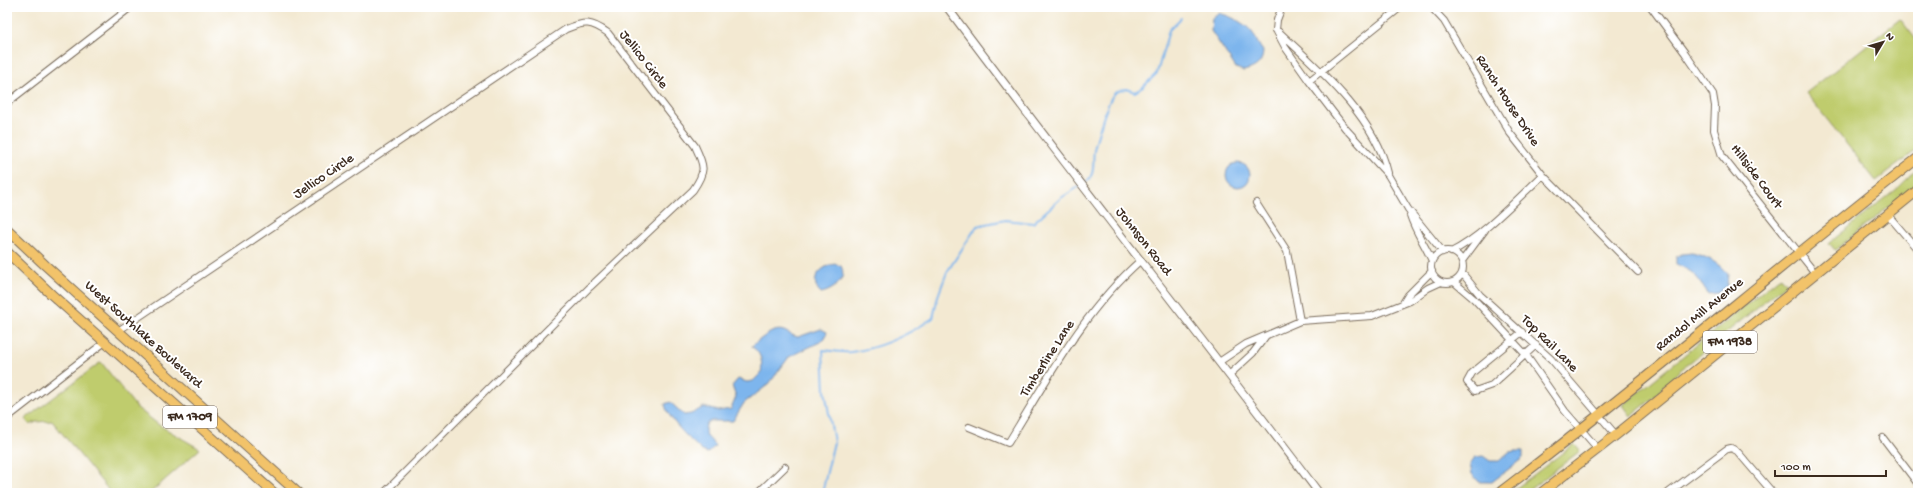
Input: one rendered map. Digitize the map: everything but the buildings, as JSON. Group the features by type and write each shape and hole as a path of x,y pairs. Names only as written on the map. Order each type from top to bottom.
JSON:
{"main road":[{"name":"Randol Mill Avenue","path":"1499,493 1582,429 1918,158"},
{"name":"FM 1938","path":"1541,493 1616,435 1918,190"},
{"name":"West Southlake Boulevard","path":"7,229 298,493"},
{"name":"FM 1709","path":"7,252 274,493"},
{"path":"105,342 118,331"}],"street":[{"path":"7,103 131,7"},
{"name":"Johnson Road","path":"947,7 1075,178 1141,260 1319,493"},
{"path":"1282,7 1276,30 1285,47 1345,128 1388,175 1408,209 1443,252"},
{"path":"1309,81 1401,7"},
{"name":"Ranch House Drive","path":"1430,7 1444,22 1510,133 1543,175 1638,272"},
{"name":"Hillside Court","path":"1651,7 1686,53 1713,94 1715,106 1714,130 1722,156 1815,273"},
{"name":"Jellico Circle","path":"118,331 566,29 581,22 595,24 608,33 695,146 702,161 702,176 692,190 595,282 384,493"},
{"path":"1276,30 1321,71 1359,114 1384,158 1388,175"},
{"path":"1432,261 1436,256 1443,252 1451,252 1461,247 1491,223 1543,175"},
{"path":"1256,203 1287,251 1300,321"},
{"path":"1408,209 1413,226 1425,245 1432,261 1432,271 1436,279 1441,282"},
{"path":"1888,215 1918,250"},
{"path":"1219,362 1246,344 1300,321 1372,316 1403,303 1441,282 1454,282 1462,273 1462,261 1491,223"},
{"path":"1451,252 1458,256 1462,261"},
{"name":"Timberline Lane","path":"969,428 1008,443 1076,335 1119,280 1141,260"},
{"path":"1403,303 1408,295 1432,271"},
{"name":"Top Rail Lane","path":"1462,273 1480,295 1551,359 1598,416 1616,435"},
{"name":"Top Rail Lane","path":"1454,282 1474,300 1526,355 1565,411 1598,449"},
{"path":"1522,332 1472,373 1468,382 1475,391 1492,385 1536,345"},
{"path":"1229,375 1253,353 1265,337"},
{"path":"7,418 105,342"},
{"path":"1883,438 1918,484"},
{"path":"1668,493 1727,449 1731,448 1737,450 1772,493"},
{"path":"758,493 785,467"}],"green space":[{"path":"1900,19 1918,42 1918,149 1876,181 1806,93"},
{"path":"1918,168 1918,181 1909,191 1835,250 1829,243 1898,188"},
{"path":"1780,277 1786,284 1678,372 1652,399 1631,416 1623,405"},
{"path":"101,362 136,407 159,425 200,449 150,493 111,493 52,421 36,422 30,425 25,419"},
{"path":"1574,444 1580,451 1525,493 1510,493"}],"water":[{"path":"1218,13 1238,21 1251,31 1263,51 1263,56 1260,63 1251,69 1243,71 1236,68 1211,31 1212,18"},
{"path":"1238,163 1247,166 1250,175 1247,184 1238,187 1229,184 1226,175 1229,166"},
{"path":"1692,253 1712,260 1724,270 1728,274 1727,286 1718,293 1707,294 1695,275 1676,264 1676,257 1682,254"},
{"path":"835,264 841,266 843,271 841,280 830,290 821,293 817,288 816,279 821,271 830,265"},
{"path":"821,329 827,332 825,338 820,342 789,357 769,384 744,403 733,421 711,421 707,423 705,427 706,434 715,446 708,453 702,451 680,429 670,416 665,404 670,402 684,415 691,414 704,407 718,411 731,409 736,397 732,386 738,379 747,382 753,381 761,373 761,358 752,347 753,345 771,332 780,330 798,337"},
{"path":"1523,451 1523,458 1492,482 1479,482 1472,474 1470,464 1475,457 1483,456 1490,461 1499,461 1509,452"}],"waterway":[{"path":"1083,184 1092,173 1095,145 1102,120 1112,97 1117,92 1126,89 1135,92 1143,87 1157,73 1169,30 1181,18"},
{"path":"822,493 834,442 825,391 823,350 837,352 862,350 894,340 924,324 933,318 938,296 947,272 977,226 1005,220 1033,223 1061,198 1080,186"}]}
